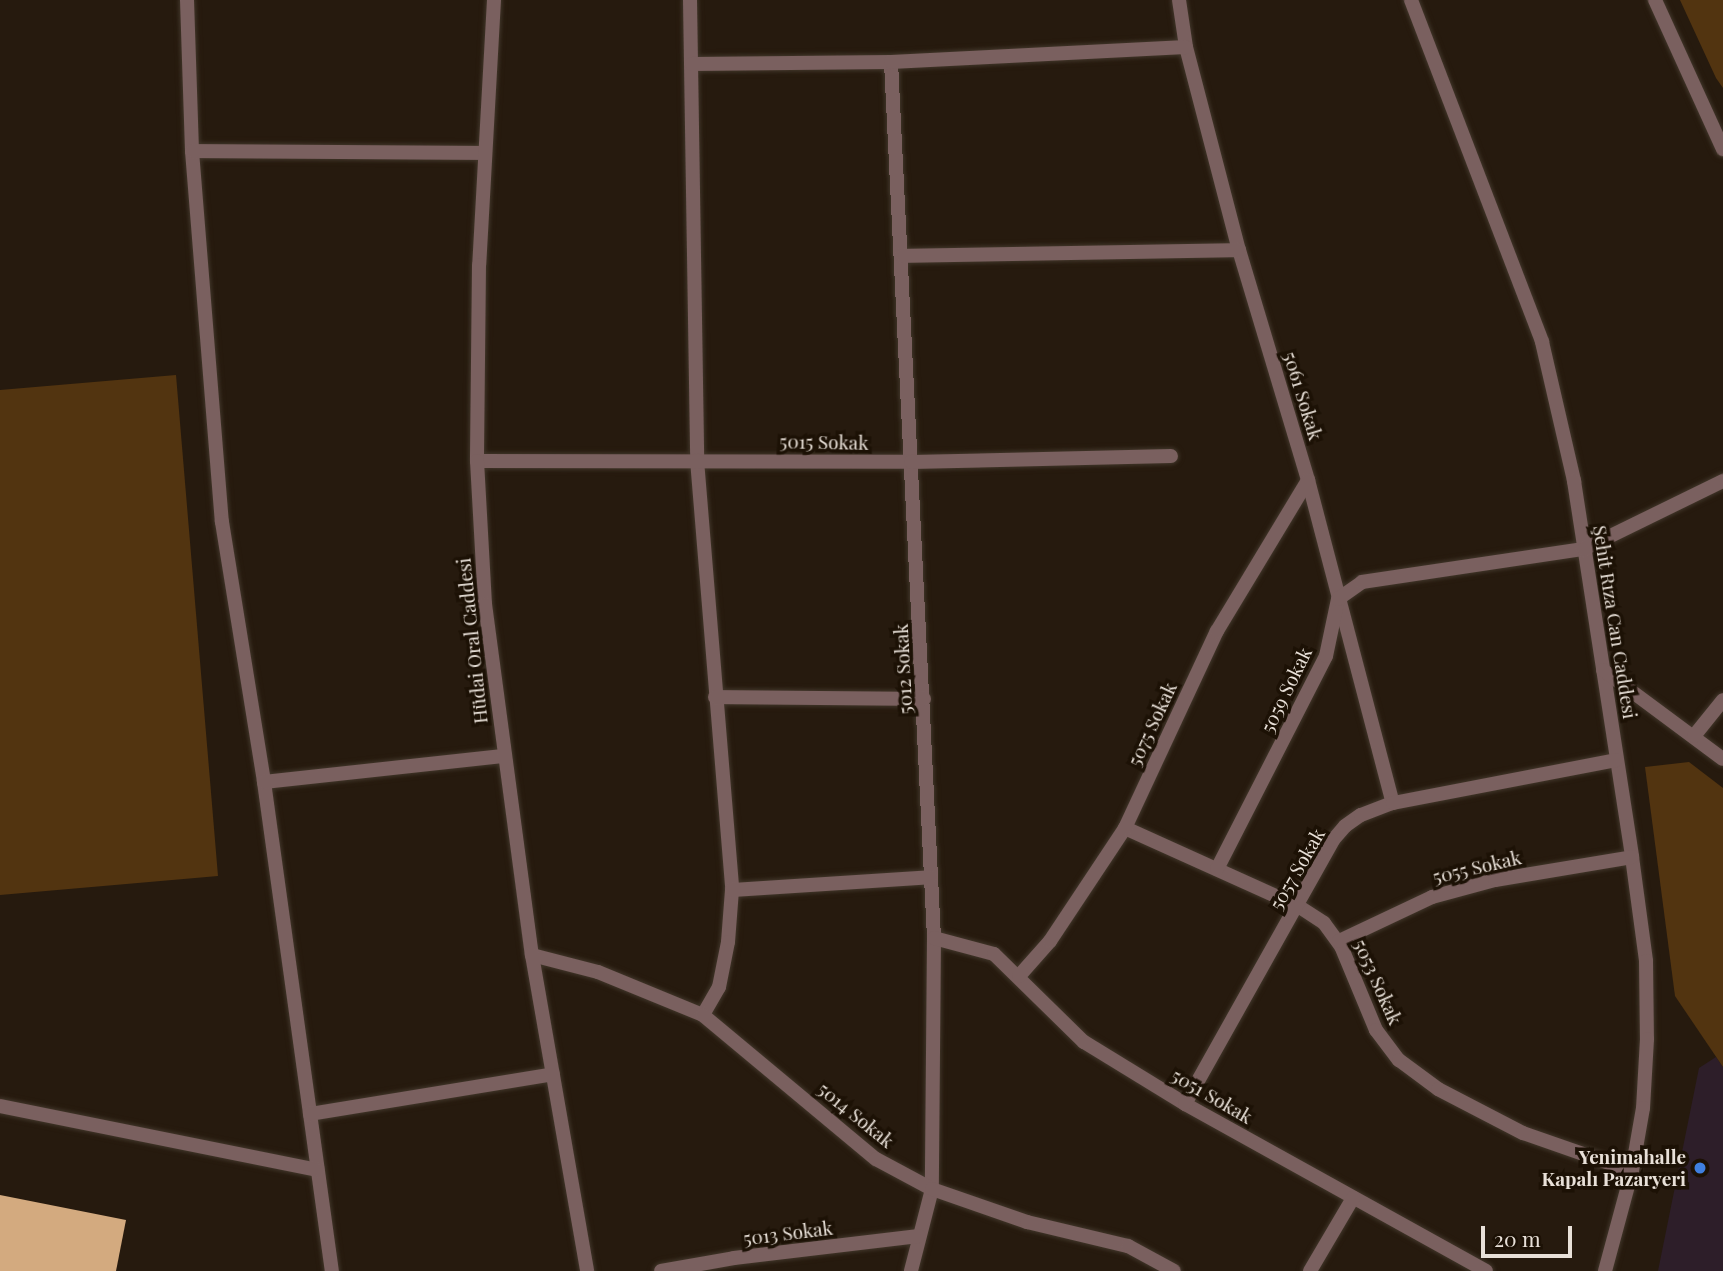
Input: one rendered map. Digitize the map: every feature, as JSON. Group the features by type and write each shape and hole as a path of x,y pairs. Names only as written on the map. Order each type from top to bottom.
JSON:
{"street":[{"path":"187,0 192,151 222,522 264,782 332,1271"},
{"name":"Hüdai Oral Caddesi","path":"494,0 479,265 477,461 485,604 503,756 532,955 587,1271"},
{"path":"690,0 697,460 732,890 728,942 719,987 703,1015"},
{"name":"5061 Sokak","path":"1179,0 1186,47 1238,250 1308,480 1393,803"},
{"name":"Şehit Rıza Can Caddesi","path":"1411,0 1542,342 1574,481 1604,670 1646,961 1647,1040 1643,1108 1632,1171 1605,1271"},
{"path":"1656,0 1718,122 1723,149"},
{"path":"692,64 891,62 1186,47"},
{"name":"5012 Sokak","path":"891,62 903,256 934,938 932,1189 911,1271"},
{"path":"192,151 485,153"},
{"path":"903,256 1238,250"},
{"name":"5015 Sokak","path":"477,461 911,462 1171,456"},
{"name":"5075 Sokak","path":"1019,976 1057,931 1125,828 1217,631 1308,480"},
{"path":"1338,599 1362,582 1584,549 1723,481"},
{"name":"5059 Sokak","path":"1217,869 1326,656 1338,599"},
{"path":"1604,670 1723,759"},
{"path":"715,697 923,699"},
{"path":"1695,736 1723,700"},
{"path":"264,782 503,756"},
{"name":"5057 Sokak","path":"1185,1104 1333,840 1345,825 1360,815 1393,803 1616,760"},
{"name":"5053 Sokak","path":"1125,828 1298,906 1324,923 1339,941 1377,1031 1399,1060 1415,1073 1492,1120 1632,1171"},
{"name":"5055 Sokak","path":"1339,941 1432,897 1495,880 1632,857"},
{"path":"732,890 931,877"},
{"name":"5051 Sokak","path":"934,938 994,954 1084,1042 1185,1104 1486,1271"},
{"name":"5014 Sokak","path":"532,955 598,972 703,1015 876,1159 932,1189 1027,1222 1128,1246 1174,1271"},
{"path":"310,1115 553,1074"},
{"path":"0,1107 318,1170"},
{"path":"1310,1271 1353,1198"},
{"name":"5013 Sokak","path":"661,1271 734,1258 919,1236"}],"shaded area":[{"path":"1680,0 1723,0 1723,88 1716,78"},
{"path":"176,375 218,876 0,895 0,390"},
{"path":"1689,762 1723,788 1723,1067 1675,996 1645,767"},
{"name":"Yenimahalle Kapalı Pazaryeri","path":"1716,1057 1723,1067 1723,1271 1658,1271 1699,1068"}],"building":[{"path":"0,1195 126,1220 116,1271 0,1271"}],"place":[{"name":"Yenimahalle Kapalı Pazaryeri","path":"1700,1168"}]}
